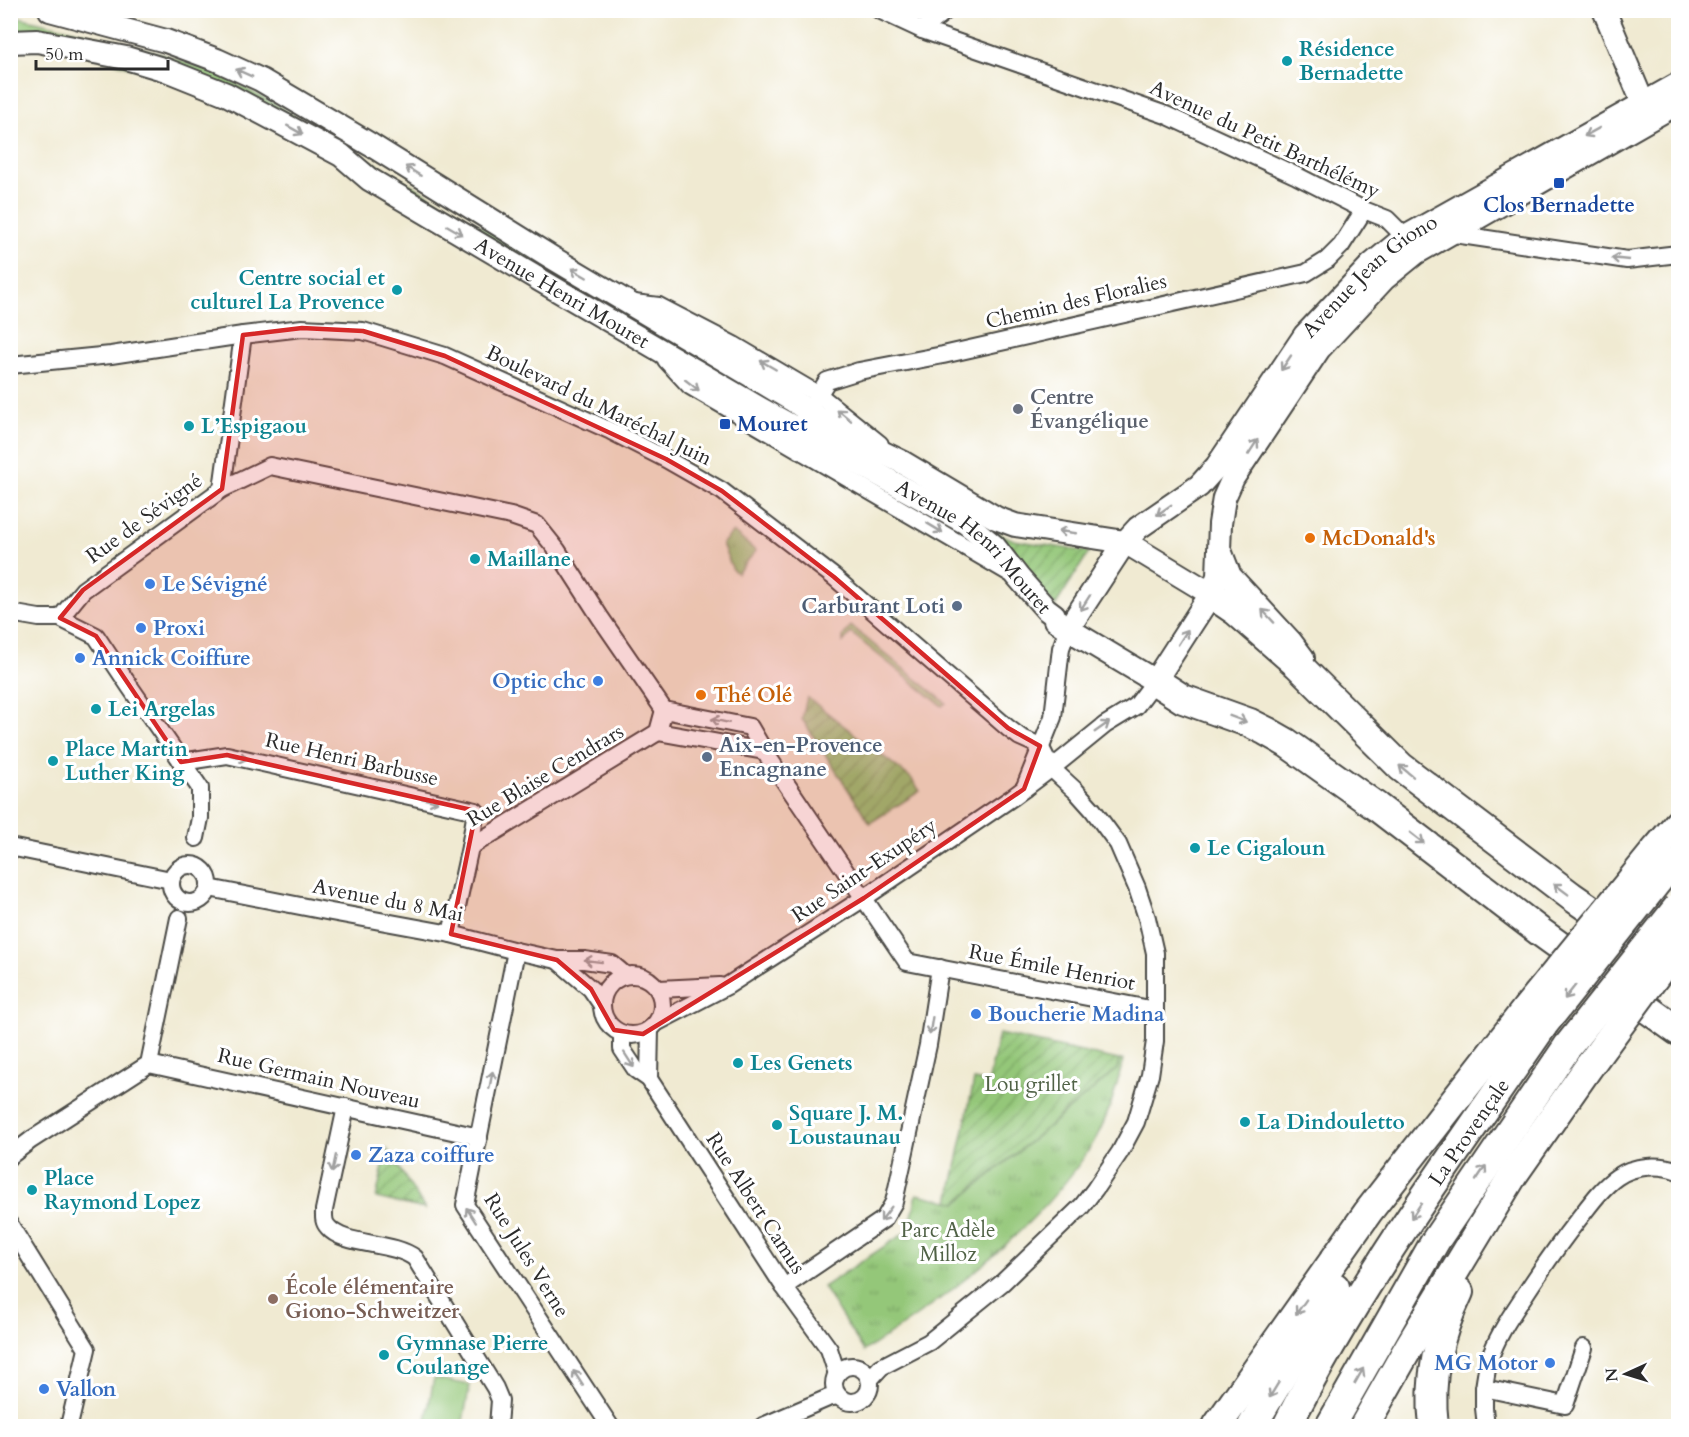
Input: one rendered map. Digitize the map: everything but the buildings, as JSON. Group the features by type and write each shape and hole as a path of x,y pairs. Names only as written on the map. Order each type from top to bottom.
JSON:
{"highway":[{"path":"1211,594 1236,611 1289,657 1401,767 1571,896 1678,970"},
{"path":"1155,681 1183,699 1250,723 1287,743 1377,807 1539,931 1678,1031"},
{"path":"1217,1426 1368,1212 1535,1017 1668,856 1678,824"},
{"name":"La Provençale","path":"1330,1426 1436,1240 1569,1046 1678,907"},
{"path":"1364,1426 1513,1175 1678,945"},
{"path":"1252,1426 1375,1221 1535,1017"},
{"name":"La Provençale","path":"1287,1426 1306,1389 1386,1254 1535,1017"},
{"path":"1434,1426 1433,1377 1436,1353 1454,1303 1470,1271 1590,1065"}],"main road":[{"name":"Avenue Henri Mouret","path":"50,10 166,41 261,80 371,145 551,257 792,400 966,523 994,546 1018,577 1054,615 1055,620 1155,681"},
{"path":"1604,10 1646,111"},
{"name":"Avenue Henri Mouret","path":"10,42 37,41 126,57 226,94 341,155 369,179 651,344 808,412 836,430 902,462 996,518 1015,525 1125,542"},
{"name":"Avenue Jean Giono","path":"1155,681 1211,594 1218,576 1220,524 1224,498 1233,478 1318,349 1384,279 1411,241 1449,233 1492,209 1646,111 1678,84"},
{"name":"Avenue Jean Giono","path":"1068,629 1125,542 1138,528 1206,479 1305,335 1371,266 1411,241 1646,111 1678,103"},
{"path":"1125,542 1211,594"},
{"path":"1220,552 1230,576 1292,642 1328,696"}],"street":[{"path":"81,10 147,29 166,41"},
{"name":"Avenue du Petit Barthélémy","path":"879,10 922,30 1166,115 1387,219 1411,241"},
{"path":"922,30 947,10"},
{"path":"1492,209 1493,239"},
{"name":"Chemin des Floralies","path":"808,412 827,381 859,371 943,355 1306,273 1327,260 1341,246 1364,210"},
{"path":"1449,233 1627,260 1678,254"},
{"name":"Boulevard du Maréchal Juin","path":"10,365 129,352 302,328 363,331 445,356 611,431 722,491 834,577 1008,728 1020,737 1040,746"},
{"name":"Rue de Sévigné","path":"60,618 82,590 222,489 243,335"},
{"path":"651,344 690,386 1018,577"},
{"path":"222,489 270,466 511,516 537,525 557,550 664,710 750,728 864,898"},
{"path":"10,613 39,618 60,618 96,636 200,788 200,818 196,838"},
{"path":"1024,789 1053,717 1061,648 1068,629"},
{"name":"Rue Saint-Exupéry","path":"654,1026 727,986 864,898 1024,789 1105,725 1136,706 1155,681"},
{"name":"Rue Blaise Cendrars","path":"658,732 664,710"},
{"name":"Rue Blaise Cendrars","path":"451,934 470,847 658,732 764,751"},
{"path":"860,1371 870,1386 864,1398 850,1402 838,1396 834,1381 929,1342 1002,1284 1082,1206 1136,1122 1150,1075 1155,1041 1155,953 1147,918 1118,844 1093,810 1051,768 1040,746"},
{"name":"Rue Henri Barbusse","path":"181,762 227,755 476,811 470,847"},
{"path":"10,847 171,880"},
{"path":"191,865 198,866 207,875 209,888 199,901 188,904 174,896 170,885 176,870 191,865"},
{"name":"Avenue du 8 Mai","path":"209,888 451,934 557,960 584,960 612,964 625,975"},
{"name":"Rue Émile Henriot","path":"864,898 907,962 1155,1010"},
{"path":"10,1156 149,1064 179,918"},
{"name":"Rue Jules Verne","path":"516,951 465,1205 610,1426"},
{"name":"Avenue du 8 Mai","path":"557,960 591,989 602,1005"},
{"path":"784,1287 884,1219 894,1202 928,1046 940,968"},
{"path":"632,974 643,976 652,981 658,989 663,1004 661,1014 654,1026 643,1034 632,1036 622,1034 603,1016 603,995 615,979 632,974"},
{"path":"658,989 727,986"},
{"path":"649,1079 654,1026"},
{"name":"Rue Albert Camus","path":"622,1034 622,1049 636,1070 649,1079 784,1287 829,1349 860,1371"},
{"name":"Rue Germain Nouveau","path":"149,1064 479,1137"},
{"path":"345,1107 324,1210 324,1221 329,1229 342,1236 406,1251 415,1258 495,1388 500,1400 498,1426"},
{"path":"1486,1426 1484,1388 1491,1353 1553,1251 1600,1192 1617,1177 1631,1170 1649,1167 1671,1168 1678,1172"},
{"path":"10,1225 87,1349 69,1426"},
{"path":"1484,1388 1565,1405 1584,1348"},
{"path":"763,1426 828,1398 838,1396"}],"highlighted area":[{"path":"302,328 363,331 445,356 666,459 722,491 834,577 1008,728 1040,746 1024,789 864,898 643,1034 614,1030 591,989 557,960 451,934 476,811 227,755 181,762 96,636 60,618 83,590 222,489 243,335"}],"green space":[{"path":"10,15 156,52 203,69 245,88 774,400 771,405 266,107 11,32"},
{"path":"986,528 1014,540 1089,552 1055,606"},
{"path":"733,532 756,551 737,573 733,570 722,544"},
{"path":"851,626 946,703 942,706 851,633 843,642 843,636"},
{"path":"807,697 911,778 920,791 870,823 802,719"},
{"name":"Lou grillet","path":"999,1034 1119,1060 1117,1069 956,1203 949,1201 974,1080 988,1083"},
{"name":"Parc Adèle Milloz","path":"1119,1060 1123,1060 1118,1080 1101,1129 1069,1178 1017,1234 976,1271 911,1320 864,1351 823,1287 909,1230 917,1194 957,1203 1117,1069"},
{"path":"387,1149 425,1209 376,1198"},
{"path":"434,1378 470,1385 462,1426 425,1426"}],"place":[{"name":"Résidence Bernadette","path":"1287,61"},
{"name":"Clos Bernadette","path":"1559,183"},
{"name":"Centre social et culturel La Provence","path":"397,290"},
{"name":"Centre Évangélique","path":"1018,409"},
{"name":"Mouret","path":"725,424"},
{"name":"L’Espigaou","path":"189,426"},
{"name":"McDonald's","path":"1310,538"},
{"name":"Maillane","path":"475,559"},
{"name":"Le Sévigné","path":"150,584"},
{"name":"Carburant Loti","path":"957,606"},
{"name":"Proxi","path":"141,628"},
{"name":"Annick Coiffure","path":"80,658"},
{"name":"Optic chc","path":"598,681"},
{"name":"Thé Olé","path":"701,695"},
{"name":"Lei Argelas","path":"96,709"},
{"name":"Aix-en-Provence Encagnane","path":"707,757"},
{"name":"Place Martin Luther King","path":"53,761"},
{"name":"Le Cigaloun","path":"1195,848"},
{"name":"Boucherie Madina","path":"976,1014"},
{"name":"Les Genets","path":"738,1063"},
{"name":"La Dindouletto","path":"1245,1122"},
{"name":"Square J. M. Loustaunau","path":"777,1125"},
{"name":"Zaza coiffure","path":"356,1155"},
{"name":"Place Raymond Lopez","path":"32,1190"},
{"name":"École élémentaire Giono-Schweitzer","path":"273,1299"},
{"name":"Gymnase Pierre Coulange","path":"384,1355"},
{"name":"MG Motor","path":"1550,1363"},
{"name":"Vallon","path":"44,1389"}]}
